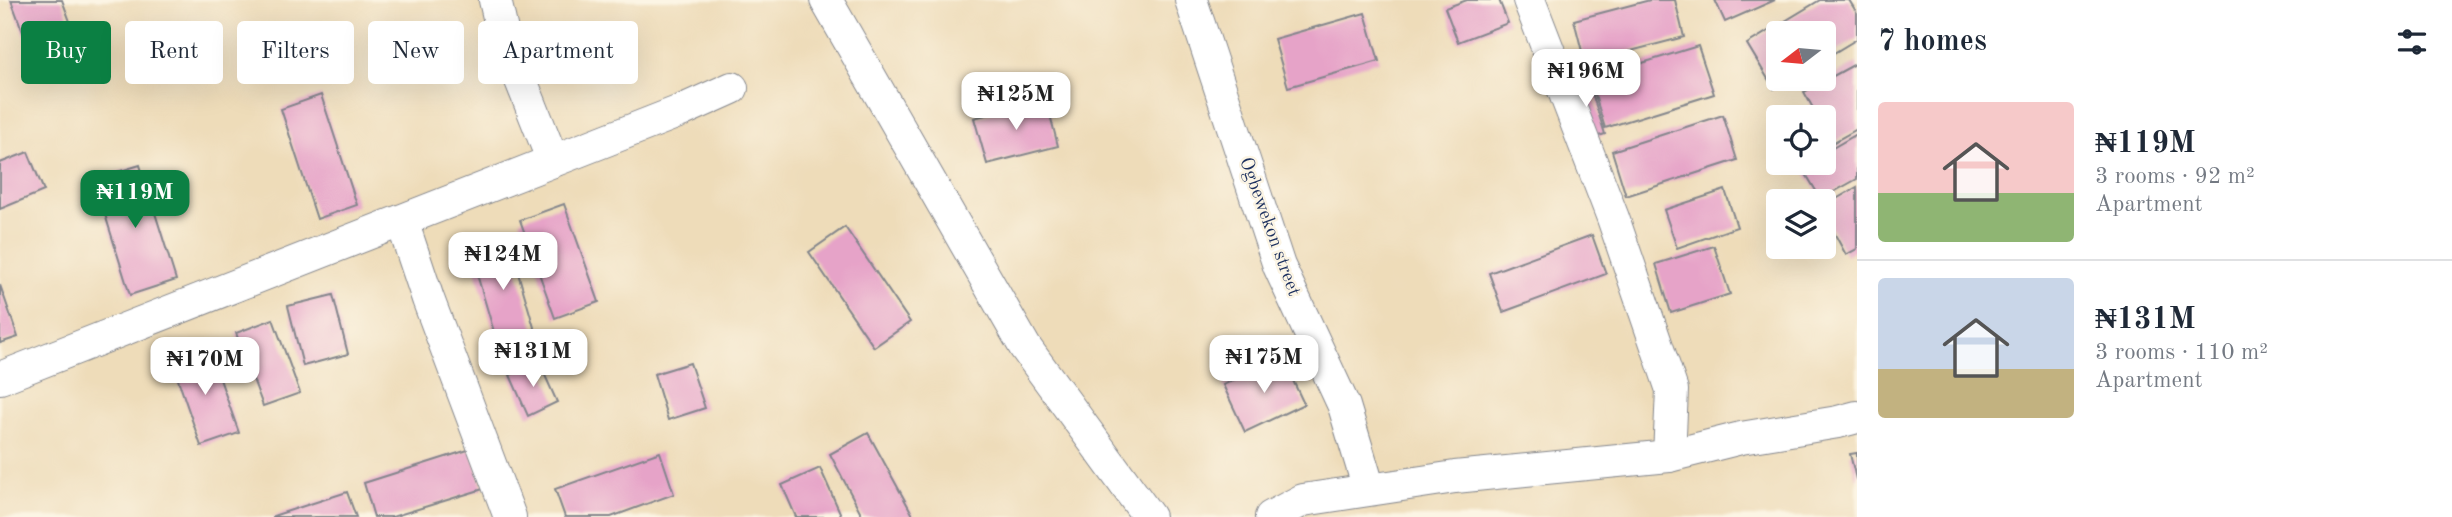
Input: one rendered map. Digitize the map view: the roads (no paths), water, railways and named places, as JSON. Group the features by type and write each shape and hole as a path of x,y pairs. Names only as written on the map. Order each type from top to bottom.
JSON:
{"street":[{"path":"495,0 503,35 553,161"},
{"path":"825,0 1025,346 1149,517"},
{"name":"Ogbewekon street","path":"1191,0 1279,266 1344,406 1369,489"},
{"path":"1529,0 1614,218 1672,390 1670,456"},
{"path":"0,378 683,110 732,88"},
{"path":"402,221 428,299 510,517"},
{"path":"1271,517 1303,500 1455,477 1670,456 1741,438 1857,417"}]}
